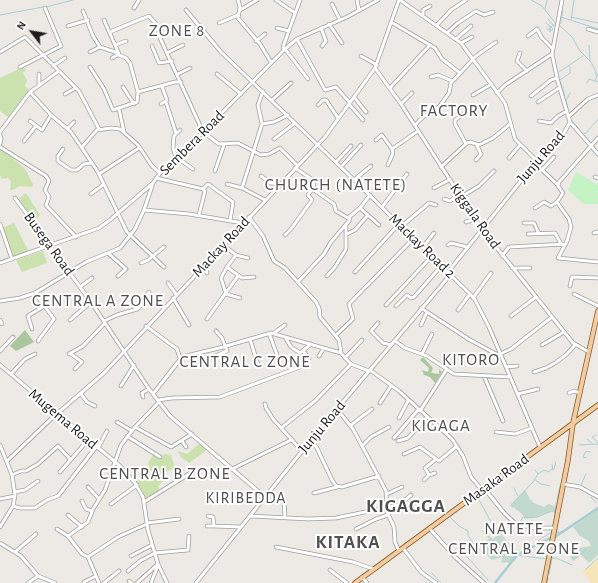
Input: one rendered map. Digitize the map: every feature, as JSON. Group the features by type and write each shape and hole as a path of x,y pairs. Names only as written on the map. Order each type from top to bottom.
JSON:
{"main road":[{"path":"544,583 573,424 598,311"},
{"name":"Masaka Road","path":"354,583 598,405"}],"street":[{"path":"134,8 139,0"},
{"path":"219,23 238,15 240,10 238,0"},
{"path":"240,10 257,0"},
{"path":"276,0 295,13"},
{"path":"300,0 282,47 308,79"},
{"path":"357,0 360,10"},
{"name":"Sembera Road","path":"0,301 20,298 35,293 86,262 120,248 130,236 144,210 153,182 160,173 253,82 271,62 297,39 340,20 378,0"},
{"path":"400,0 448,32 461,43 481,68 490,85 508,109 513,136 542,170 558,185 562,193 557,202 551,206 544,202 535,208"},
{"name":"Mackay Road","path":"7,461 57,414 81,394 318,144 377,65 400,0"},
{"path":"437,25 451,10 466,0"},
{"name":"Junju Road","path":"196,583 311,440 395,341 449,273 481,228 536,162 564,133 570,122 559,88 552,54 562,0"},
{"path":"332,4 340,20"},
{"path":"423,15 423,10 430,6"},
{"path":"20,67 60,46 45,8"},
{"name":"Mackay Road 2","path":"186,10 221,52 318,144 470,294 492,333 540,447"},
{"path":"83,11 88,20 93,36 100,47 126,58 130,63 138,92 138,102 113,110 104,89 90,67"},
{"path":"448,32 467,16 476,11 484,15 493,12"},
{"path":"238,15 242,24 271,62"},
{"path":"110,32 149,16 156,24 167,53 178,74 180,82 203,132 214,141 224,145 238,143 263,156 280,148 296,167 314,180 313,188 308,195 312,200 292,229 285,235"},
{"path":"68,26 88,20"},
{"path":"104,20 118,54"},
{"path":"391,22 435,48 442,59 460,73"},
{"path":"329,24 342,43"},
{"path":"456,39 471,26"},
{"path":"276,28 289,31"},
{"path":"321,28 326,41 322,46"},
{"path":"528,36 537,29 542,38 553,49"},
{"path":"588,29 598,32"},
{"path":"256,41 265,34"},
{"path":"0,52 24,36 76,88 84,98 99,129"},
{"path":"461,43 472,36"},
{"path":"297,39 325,90 336,87 363,120"},
{"path":"115,45 126,41"},
{"path":"415,125 424,116 439,107 449,93 452,81 473,59 496,42"},
{"path":"167,53 182,45"},
{"path":"390,88 430,45"},
{"path":"152,46 159,63 172,61"},
{"path":"90,52 100,47"},
{"path":"520,53 516,61 528,71"},
{"path":"112,58 118,54"},
{"path":"497,93 505,85 552,54"},
{"path":"361,56 377,65"},
{"path":"53,66 65,58"},
{"path":"178,74 190,68"},
{"name":"Kiggala Road","path":"375,68 415,125 481,228 502,256 575,345 589,352"},
{"path":"0,132 30,92 59,71"},
{"path":"38,74 39,85"},
{"path":"217,74 241,94"},
{"path":"432,77 438,75 452,81"},
{"path":"531,96 551,80 557,78"},
{"path":"138,92 162,87 174,82 180,82"},
{"path":"272,100 291,83"},
{"path":"473,95 490,85"},
{"path":"123,87 134,104"},
{"path":"162,87 176,134"},
{"path":"65,94 76,88"},
{"path":"538,102 559,88"},
{"path":"242,188 262,124 258,105 262,91"},
{"path":"30,92 50,114 68,128 99,174 117,213 130,236 164,267"},
{"path":"401,104 412,93"},
{"path":"568,116 588,99 598,95"},
{"path":"354,97 366,112"},
{"path":"318,105 322,100 326,100 338,118"},
{"path":"161,104 166,102"},
{"path":"119,109 124,132"},
{"path":"539,121 551,123 558,116 567,111"},
{"path":"466,144 455,124 455,120 467,112"},
{"path":"30,121 43,130 50,114"},
{"path":"262,124 274,122 288,115"},
{"path":"68,128 74,122"},
{"path":"570,122 592,145 598,154"},
{"path":"274,139 295,123"},
{"path":"477,146 493,138 510,124"},
{"path":"24,140 36,126"},
{"path":"82,147 99,129 114,128 124,132 139,148 152,166 160,173"},
{"path":"180,130 176,134 172,143 176,157 193,169"},
{"path":"392,149 418,131"},
{"path":"0,135 2,139 0,144"},
{"path":"376,140 382,135 392,149 393,154 388,165"},
{"path":"558,185 598,138"},
{"path":"441,167 470,142 477,146 481,154 476,160"},
{"path":"215,171 224,145"},
{"path":"509,158 520,145"},
{"path":"336,162 351,146"},
{"path":"341,167 361,146"},
{"path":"0,147 46,176 49,181 45,190 49,197 46,206 76,236"},
{"path":"99,174 139,148"},
{"path":"63,150 58,156 58,161 71,170 77,170 88,162 93,164"},
{"path":"542,170 554,157"},
{"path":"354,180 371,166"},
{"path":"444,199 450,201 479,186 494,171"},
{"path":"382,207 407,174"},
{"path":"260,176 268,182 280,184"},
{"path":"156,178 203,189"},
{"path":"434,188 450,180"},
{"path":"0,263 99,228 153,182"},
{"path":"91,194 104,184"},
{"path":"199,215 203,199 203,189 208,184 233,202 230,221"},
{"path":"228,184 242,188 265,200"},
{"path":"313,188 334,205 336,211 348,218 350,217"},
{"path":"298,282 318,261 350,217 360,208 370,195"},
{"name":"Busega Road","path":"15,198 91,302 149,389 172,419 192,434 265,497"},
{"path":"557,202 570,223 570,231 566,244 558,255 559,259 598,262"},
{"path":"355,272 400,225 429,203 436,205"},
{"path":"360,208 380,225"},
{"path":"144,210 199,215 243,223"},
{"path":"347,234 355,230 368,215"},
{"path":"249,217 263,236 274,261 283,265 319,306 320,317 336,335 341,345 341,353"},
{"path":"466,222 475,219"},
{"path":"524,223 535,224 539,234"},
{"path":"0,224 12,259"},
{"path":"327,276 344,255 347,234 346,224"},
{"path":"423,247 434,232"},
{"path":"528,234 555,233 561,244"},
{"path":"336,335 353,319 349,304 414,238"},
{"path":"448,245 451,243 467,247"},
{"path":"502,256 509,247 566,244"},
{"path":"223,245 236,255 248,258"},
{"path":"141,263 164,247"},
{"path":"108,253 126,269 118,276"},
{"path":"226,294 221,278 236,255"},
{"path":"386,305 432,256"},
{"path":"204,265 207,273"},
{"path":"396,306 406,296 411,298 414,297 442,265"},
{"path":"227,267 238,276 245,279 254,277"},
{"path":"512,268 530,268"},
{"path":"473,298 491,273"},
{"path":"207,319 238,276"},
{"path":"570,286 572,277 598,278"},
{"path":"80,287 92,278"},
{"path":"168,283 176,294"},
{"path":"75,369 82,362 70,354 83,346 105,322 115,315 137,309 142,305 150,292"},
{"path":"35,293 54,319 38,341"},
{"path":"226,294 240,298"},
{"path":"458,310 470,294"},
{"path":"574,294 598,306"},
{"path":"511,316 536,297"},
{"path":"173,298 189,325"},
{"path":"70,320 91,302"},
{"path":"32,329 28,316 44,306"},
{"path":"421,308 470,340 497,354 501,354 516,345 552,317"},
{"path":"421,325 427,312"},
{"path":"0,320 2,324"},
{"path":"378,323 371,331 383,343 391,345"},
{"path":"146,326 177,349 180,358"},
{"path":"154,394 180,358 272,333 285,326"},
{"path":"206,360 227,351 226,346 216,331"},
{"path":"492,333 496,332"},
{"path":"542,345 564,332"},
{"path":"272,333 341,353 351,364 370,370 419,410 457,446 470,474 505,514 516,524 534,528 555,528"},
{"path":"271,359 277,355 272,333"},
{"path":"422,354 432,334"},
{"path":"0,351 13,337"},
{"path":"285,337 291,347 300,353 311,344"},
{"path":"250,339 258,364"},
{"path":"345,358 362,340"},
{"path":"395,341 406,348 422,354 457,375 510,377"},
{"path":"534,372 551,365 566,356 575,345"},
{"path":"319,356 324,348"},
{"path":"303,351 309,358"},
{"path":"11,374 25,359 35,354"},
{"path":"128,365 131,361"},
{"name":"Mugema Road","path":"0,364 114,462 137,485 144,502 152,546 158,565 167,583"},
{"path":"281,428 315,402 351,364"},
{"path":"122,386 134,365"},
{"path":"68,536 88,522 92,511 107,486 114,462 127,436 159,401 172,398 220,397 305,365"},
{"path":"551,365 554,368"},
{"path":"506,367 517,366"},
{"path":"394,438 419,410 446,369"},
{"path":"484,376 503,421"},
{"path":"380,403 391,386"},
{"path":"143,397 142,393 149,389"},
{"path":"518,394 538,389"},
{"path":"569,393 580,393"},
{"path":"81,394 87,402 95,406"},
{"path":"398,418 408,401"},
{"path":"265,404 266,408 281,428 302,451"},
{"path":"351,425 372,408"},
{"path":"337,409 351,425 363,445 387,494 386,509 395,529 395,542 421,572 436,583"},
{"path":"398,441 408,438 427,417"},
{"path":"118,422 132,431"},
{"path":"76,430 79,425"},
{"path":"135,427 170,447 192,434"},
{"path":"363,445 371,436 389,427"},
{"path":"496,432 515,434 532,428"},
{"path":"13,506 20,508 35,508 47,500 58,496 97,448 107,431"},
{"path":"127,436 160,457"},
{"path":"60,472 88,440"},
{"path":"232,468 291,440"},
{"path":"311,440 317,448 332,480 337,487"},
{"path":"182,441 186,447"},
{"path":"0,444 12,475 15,494 13,506 0,527"},
{"path":"12,475 21,471 26,471 38,464 58,446 70,459"},
{"path":"429,475 425,468 435,460 440,460 457,446"},
{"path":"404,454 420,447 435,460"},
{"path":"144,502 192,472"},
{"path":"424,480 429,475 436,473"},
{"path":"314,493 342,487 379,476"},
{"path":"0,499 25,490 38,481"},
{"path":"563,484 580,487 598,497"},
{"path":"111,504 137,485"},
{"path":"88,487 99,500"},
{"path":"387,494 402,487"},
{"path":"250,516 336,518 386,509 399,505 411,495"},
{"path":"82,501 86,508 92,511"},
{"path":"284,501 285,518"},
{"path":"68,515 82,527"},
{"path":"356,529 388,515"},
{"path":"208,516 213,517 214,526"},
{"path":"88,557 124,534 147,524 179,519"},
{"path":"207,526 241,527"},
{"path":"57,529 68,536 82,554 88,557 99,583"},
{"path":"430,529 456,558 484,583"},
{"path":"15,552 36,534"},
{"path":"128,571 140,561 155,553 188,550 189,536"},
{"path":"0,543 24,559 38,576 54,583"},
{"path":"132,556 152,546"},
{"path":"276,547 353,562 373,569"},
{"path":"137,583 158,565"},
{"path":"151,583 158,565"},
{"path":"330,570 347,583"},
{"path":"104,583 119,571"},
{"path":"28,583 38,576"},
{"path":"84,582 96,576"},
{"path":"362,577 367,583"}],"green space":[{"path":"23,67 26,70 23,73 27,80 25,86 30,91 9,118 0,111 0,78"},
{"path":"0,147 25,169 33,184 32,187 19,186 13,190 10,190 11,181 8,178 2,179 0,175"},
{"path":"576,172 598,185 598,204 583,204 568,190"},
{"path":"26,193 40,215 33,222 18,199"},
{"path":"14,223 29,252 13,257 2,228"},
{"path":"43,251 47,263 22,272 16,260"},
{"path":"25,330 34,342 16,351 10,346"},
{"path":"423,357 433,368 431,373 439,374 439,369 442,372 435,383 430,377 424,375 422,370 428,372 429,368 420,360"},
{"path":"200,443 207,450 189,463 181,457 178,451 187,454"},
{"path":"165,454 171,455 175,468 165,472 166,478 158,486 160,491 145,499 136,482 151,472 148,463 153,455 160,458"},
{"path":"525,490 534,503 544,507 549,504 556,507 555,513 552,511 532,518 524,518 523,515 511,505"},
{"path":"598,509 598,555 589,563 581,555 573,561 570,557 578,548 591,546 589,541 580,536 573,527"},
{"path":"490,526 493,527 488,535 493,539 499,534 514,553 514,551 518,553 525,549 527,550 517,555 516,559 509,564 507,562 501,562 503,557 492,560 487,555 487,549 483,542 489,539 482,531 488,530"}],"sand":[{"path":"598,558 598,583 592,583 582,572"}],"waterway":[{"path":"46,7 73,0"},
{"path":"531,0 542,6 556,24"},
{"path":"545,9 547,0"},
{"path":"571,20 574,0"},
{"path":"0,15 43,7"},
{"path":"562,16 563,11"},
{"path":"561,22 561,17 598,29"},
{"path":"571,17 598,23"},
{"path":"548,19 554,26 556,25"},
{"path":"546,23 551,27 553,25"},
{"path":"560,26 572,37 580,51 591,62 598,76"},
{"path":"549,27 551,30 550,32 549,30"},
{"path":"547,29 549,30 551,27 553,29 552,30"},
{"path":"589,45 590,61"},
{"path":"559,72 583,56"},
{"path":"560,80 570,73 570,66"},
{"path":"595,73 597,76 595,81"},
{"path":"587,83 589,79 598,82"},
{"path":"560,81 562,86"},
{"path":"563,89 565,96"},
{"path":"569,114 566,100 570,93"},
{"path":"584,133 585,134 598,119"},
{"path":"571,120 579,129"},
{"path":"596,435 592,437 598,443"},
{"path":"587,439 593,444"},
{"path":"579,445 598,444"},
{"path":"586,458 583,457 586,451 590,452"},
{"path":"554,469 556,462"},
{"path":"538,474 544,470 549,472 551,469 553,470 552,465"},
{"path":"511,505 533,482 538,474 535,470"},
{"path":"581,485 586,474"},
{"path":"534,479 541,484 550,486"},
{"path":"557,500 560,486"},
{"path":"514,488 518,496"},
{"path":"477,496 491,522 511,547"},
{"path":"591,497 596,503"},
{"path":"555,515 556,502"},
{"path":"511,504 513,507 511,506"},
{"path":"555,537 598,508"},
{"path":"524,518 537,517 552,511 555,513"},
{"path":"450,517 459,526 468,531 468,535 479,552"},
{"path":"520,522 523,517"},
{"path":"557,529 557,533 563,531"},
{"path":"537,544 539,540 550,533"},
{"path":"495,583 517,555 552,537"},
{"path":"543,541 550,539"},
{"path":"462,546 460,549 488,580"},
{"path":"513,549 515,555 514,561"},
{"path":"574,559 586,550"},
{"path":"517,555 547,559"},
{"path":"549,574 552,558 556,558 572,565"},
{"path":"586,569 598,558"},
{"path":"432,573 441,583"},
{"path":"547,583 548,578"}],"district":[{"name":"ZONE 8","path":"177,31"},
{"name":"FACTORY","path":"454,111"},
{"name":"CHURCH (NATETE)","path":"336,185"},
{"name":"CENTRAL A ZONE","path":"98,301"},
{"name":"KITORO","path":"471,360"},
{"name":"CENTRAL C ZONE","path":"245,362"},
{"name":"KIGAGA","path":"441,426"},
{"name":"CENTRAL B ZONE","path":"165,474"},
{"name":"KIRIBEDDA","path":"246,498"},
{"name":"KIGAGGA","path":"406,506"},
{"name":"NATETE CENTRAL B ZONE","path":"514,539"},
{"name":"KITAKA","path":"348,542"}]}
